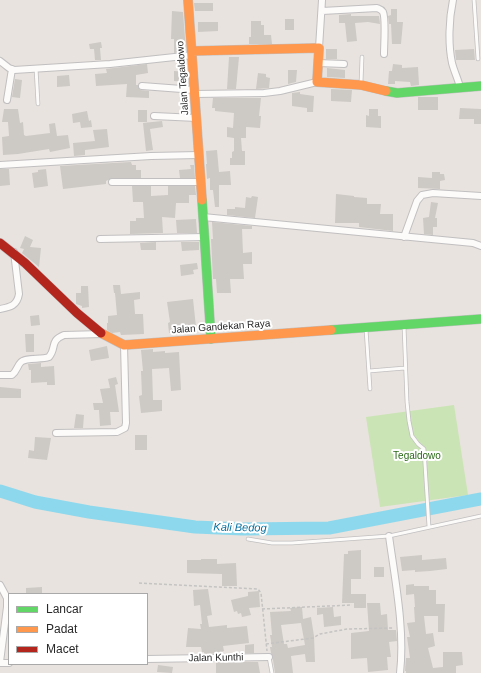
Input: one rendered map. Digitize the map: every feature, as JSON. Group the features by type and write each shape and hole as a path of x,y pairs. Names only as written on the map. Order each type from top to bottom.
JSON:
{"street":[{"name":"Jalan Tegaldowo","path":"188,0 197,118 198,155 202,182 211,339"},
{"path":"317,82 322,0"},
{"path":"453,0 450,27 450,46 452,63 460,87"},
{"path":"322,11 377,8 381,10 383,12 384,19 384,54"},
{"path":"0,61 12,69 140,62 192,53 319,48"},
{"path":"318,63 344,64"},
{"path":"7,100 12,69"},
{"path":"142,86 195,92 269,92 290,89 317,82 361,85 397,93 481,86"},
{"path":"154,116 197,118"},
{"path":"0,165 151,156 198,155"},
{"path":"112,182 202,182"},
{"path":"404,237 417,201 422,195 434,193 481,196"},
{"path":"203,217 473,243 481,246"},
{"path":"100,240 204,237"},
{"path":"0,243 14,252 82,318 113,341 124,345 125,428 117,432 56,433"},
{"path":"0,309 11,307 18,299 19,294 14,252"},
{"name":"Jalan Gandekan Raya","path":"124,345 481,319"},
{"path":"0,375 12,375 16,372 20,363 25,360 49,357 51,355 53,344 59,337 64,335 103,334"},
{"path":"389,536 400,628 400,673"},
{"path":"0,585 7,598 8,606 0,663"},
{"name":"Jalan Kunthi","path":"148,660 269,657"}],"lane":[{"path":"474,0 478,59"},
{"path":"361,85 362,57"},
{"path":"36,68 38,104"},
{"path":"404,324 407,402 412,436 424,449 429,527"},
{"path":"366,327 370,389"},
{"path":"369,371 405,368"},
{"path":"248,539 272,543 292,543 389,536 481,516"},
{"path":"269,657 272,673"}],"path":[{"path":"139,583 258,589 261,593 266,644 269,657"},
{"path":"262,608 352,605"},
{"path":"266,644 313,638 320,634 347,629 400,628"}],"green space":[{"name":"Tegaldowo","path":"454,405 468,495 380,507 366,417"}],"building":[{"path":"194,3 213,3 213,11 195,11"},
{"path":"391,9 397,9 397,22 403,22 401,44 392,44 391,24 389,24 388,16 391,15"},
{"path":"172,11 183,12 186,51 174,53 174,39 171,39"},
{"path":"351,14 351,16 379,16 380,24 368,22 355,23 357,41 347,42 345,23 339,23 339,15"},
{"path":"285,19 294,19 294,30 285,30"},
{"path":"251,21 261,21 261,25 264,25 264,35 271,35 272,44 249,44 249,37 251,37"},
{"path":"198,22 218,22 218,31 198,32"},
{"path":"101,42 101,60 95,60 94,49 90,49 89,44"},
{"path":"326,49 337,49 337,59 326,59"},
{"path":"474,49 475,60 456,60 455,50"},
{"path":"229,57 239,57 236,89 227,89"},
{"path":"147,64 148,73 136,75 136,85 138,85 140,90 149,91 149,98 126,97 127,84 96,86 95,74 107,73 106,69"},
{"path":"393,64 402,65 402,68 418,67 419,85 411,86 410,82 395,81 395,84 388,84 389,71 392,71"},
{"path":"327,68 345,70 345,78 327,77"},
{"path":"288,70 297,70 296,82 288,84"},
{"path":"174,71 187,72 186,82 174,81"},
{"path":"258,73 266,74 266,77 270,78 269,88 256,89"},
{"path":"69,75 70,86 57,87 57,76"},
{"path":"15,79 22,80 20,98 12,97"},
{"path":"331,89 352,90 351,102 331,101"},
{"path":"300,92 300,94 314,96 313,112 307,112 307,108 292,106 292,93"},
{"path":"418,97 438,97 438,110 418,110"},
{"path":"213,98 261,98 259,116 261,116 260,128 246,127 246,138 241,138 242,151 245,151 245,165 230,165 230,158 232,158 232,152 234,151 234,138 227,137 227,127 233,128 234,113 215,111 215,108 212,108"},
{"path":"460,108 481,109 481,124 474,124 474,119 459,119"},
{"path":"4,109 18,109 20,123 23,122 24,135 26,136 50,133 49,124 55,123 57,136 68,135 70,148 50,152 49,149 3,155 2,137 9,136 8,122 2,122"},
{"path":"369,109 378,109 378,116 381,116 381,128 366,127 366,115 369,116"},
{"path":"138,110 147,110 147,122 138,122"},
{"path":"87,111 92,127 81,128 80,122 73,123 72,114"},
{"path":"162,121 163,127 150,129 153,150 146,151 143,123"},
{"path":"107,129 109,147 85,150 85,155 74,156 73,143 95,141 93,130"},
{"path":"217,150 219,172 230,171 231,185 219,185 219,207 215,207 213,190 210,190 210,178 207,179 206,151"},
{"path":"131,162 132,165 136,165 136,170 141,170 141,178 112,178 106,181 106,184 63,189 60,166"},
{"path":"190,165 194,165 195,178 180,178 179,170 191,169"},
{"path":"0,169 9,169 10,185 0,186"},
{"path":"46,169 48,186 34,188 32,173 38,172 38,170"},
{"path":"432,172 440,172 440,174 444,174 445,180 440,181 440,189 418,188 418,177 432,178"},
{"path":"132,186 151,186 151,196 168,195 168,186 195,186 196,195 189,195 189,203 176,203 175,218 162,217 163,233 130,234 130,221 136,221 136,218 144,218 143,202 133,202"},
{"path":"336,194 367,198 367,204 381,204 380,214 393,214 393,231 359,227 359,223 335,223"},
{"path":"252,196 258,197 255,218 227,215 227,209 235,209 235,207 245,208 246,197 251,198"},
{"path":"431,202 438,203 435,218 437,218 437,227 433,227 433,235 424,234 423,218 429,217"},
{"path":"196,219 197,233 177,233 176,220"},
{"path":"212,222 252,226 252,229 242,229 243,253 252,252 252,264 243,264 244,279 230,279 231,293 217,293 216,279 213,279 211,239 213,239"},
{"path":"25,236 33,240 30,247 41,248 39,267 22,253 24,249 20,248"},
{"path":"156,242 156,250 141,250 140,243"},
{"path":"181,242 199,242 199,250 182,251"},
{"path":"197,263 198,269 193,270 194,274 181,276 180,265"},
{"path":"113,285 120,285 121,294 140,292 140,299 134,300 135,314 143,314 144,334 121,335 120,332 112,333 107,330 108,316 117,315"},
{"path":"81,286 88,286 89,307 82,308 82,306 76,304 76,293 81,293"},
{"path":"193,299 196,327 193,327 193,333 169,333 168,323 170,322 167,302"},
{"path":"39,315 40,325 31,326 30,316"},
{"path":"25,334 34,334 34,352 26,352"},
{"path":"107,346 109,358 91,361 89,350"},
{"path":"153,349 153,352 179,352 181,390 171,391 169,368 152,369 153,400 162,400 162,411 141,413 139,396 142,395 141,371 143,371 141,350"},
{"path":"41,363 41,367 54,366 55,385 47,385 47,382 31,383 31,370 29,370 28,364"},
{"path":"116,377 118,384 115,385 119,412 110,412 111,425 100,426 99,410 94,410 93,403 103,403 100,389 110,388 108,379"},
{"path":"0,387 21,389 21,398 0,398"},
{"path":"76,414 84,415 83,428 74,428"},
{"path":"135,435 147,435 147,450 135,450"},
{"path":"35,437 51,438 47,460 28,458 29,450 34,451"},
{"path":"361,550 361,579 351,579 351,594 366,594 366,608 354,608 354,603 342,603 344,554 348,554 348,551"},
{"path":"422,555 422,560 446,558 447,569 415,572 415,570 402,571 400,557"},
{"path":"217,559 217,564 236,563 237,586 222,586 222,574 187,573 187,560"},
{"path":"374,567 384,567 384,577 374,577"},
{"path":"414,584 414,586 429,586 429,590 436,590 436,604 445,604 444,632 438,632 438,616 424,616 426,634 433,633 435,646 428,648 433,668 443,667 443,652 462,652 463,665 456,666 456,673 406,673 405,671 406,658 410,658 407,637 410,637 407,623 415,622 414,594 406,595 406,585"},
{"path":"42,587 42,593 26,593 26,588"},
{"path":"208,589 212,615 207,616 209,627 227,625 227,628 247,626 249,643 223,646 224,651 221,653 204,654 201,647 186,647 188,628 201,629 200,624 202,624 200,605 194,606 193,590"},
{"path":"259,591 260,607 249,608 251,615 242,617 241,613 238,614 237,611 234,612 231,600 248,596 248,592"},
{"path":"367,603 380,603 381,615 387,614 388,630 396,630 397,641 389,642 391,657 387,657 388,670 368,672 367,658 351,659 351,633 369,631"},
{"path":"302,607 303,619 311,617 314,636 315,662 306,662 305,654 291,656 293,673 275,673 270,647 272,647 270,635 272,635 270,612 291,611 290,608","holes":["301,623 305,645 288,648 287,644 284,644 281,625"]},
{"path":"333,607 334,617 341,616 341,625 324,627 323,614 317,615 317,608"},
{"path":"254,644 254,653 245,653 245,645"},
{"path":"216,662 258,662 260,673 216,673"},
{"path":"158,665 173,667 172,673 157,672"}],"waterway":[{"name":"Kali Bedog","path":"0,491 35,502 89,512 195,527 243,529 329,528 481,499"}],"traffic: fast":[{"path":"386,91 397,93 481,86"},
{"path":"202,200 211,339"},
{"path":"331,330 481,319"}],"traffic: slow":[{"path":"188,0 202,200"},
{"path":"192,51 319,48 317,82 361,85 386,91"},
{"path":"101,333 124,345 331,330"}],"traffic: jam":[{"path":"0,243 25,263 77,313 101,333"}]}
